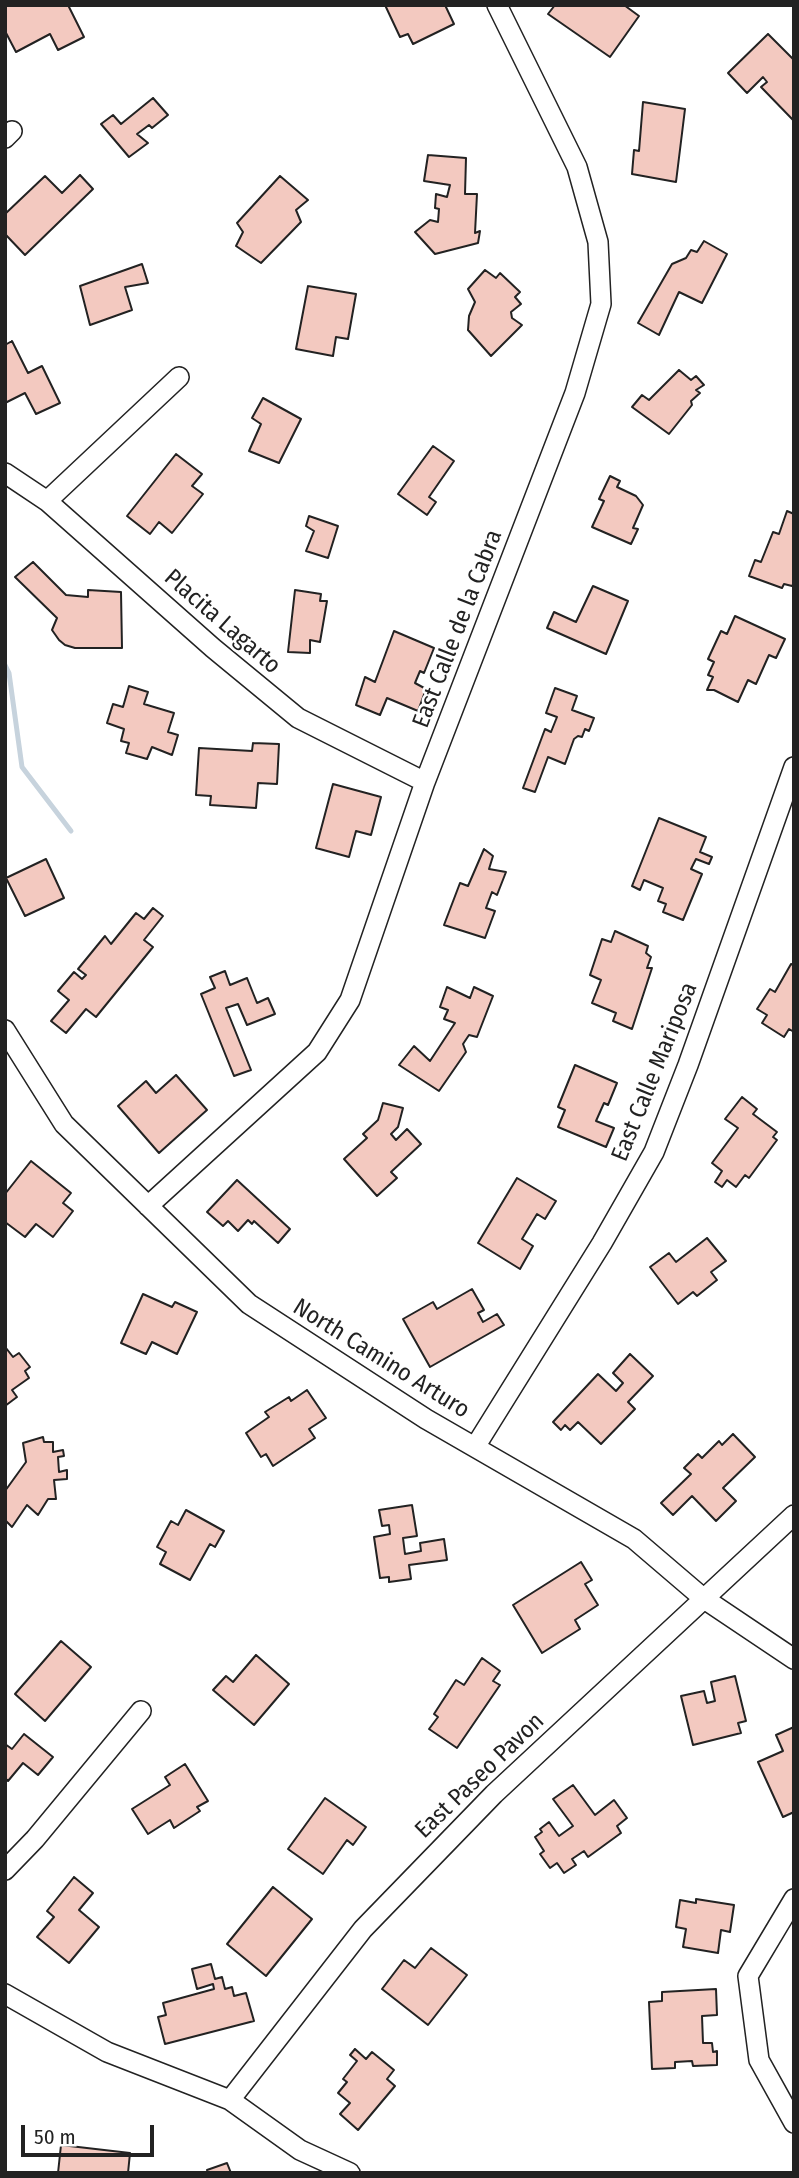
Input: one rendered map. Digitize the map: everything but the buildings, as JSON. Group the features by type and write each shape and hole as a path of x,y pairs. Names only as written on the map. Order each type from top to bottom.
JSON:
{"street":[{"name":"East Calle de la Cabra","path":"148,1206 317,1052 350,1000 425,782 575,393 601,304 598,242 577,167 497,5"},
{"path":"47,501 179,377"},
{"name":"Placita Lagarto","path":"5,473 47,501 212,648 298,718 425,782"},
{"name":"East Calle Mariposa","path":"475,1447 602,1243 654,1152 688,1065 794,767"},
{"name":"North Camino Arturo","path":"5,1030 64,1124 249,1304 426,1419 634,1539 703,1598 794,1660"},
{"name":"East Paseo Pavon","path":"230,2100 363,1929 494,1794 794,1515"},
{"path":"5,1870 36,1839 141,1711"},
{"path":"794,1899 748,1976 759,2060 794,2123"},
{"path":"5,1994 107,2052 230,2100 299,2150 350,2173"}],"waterway":[{"path":"5,665 9,673 22,767 71,831"}]}
